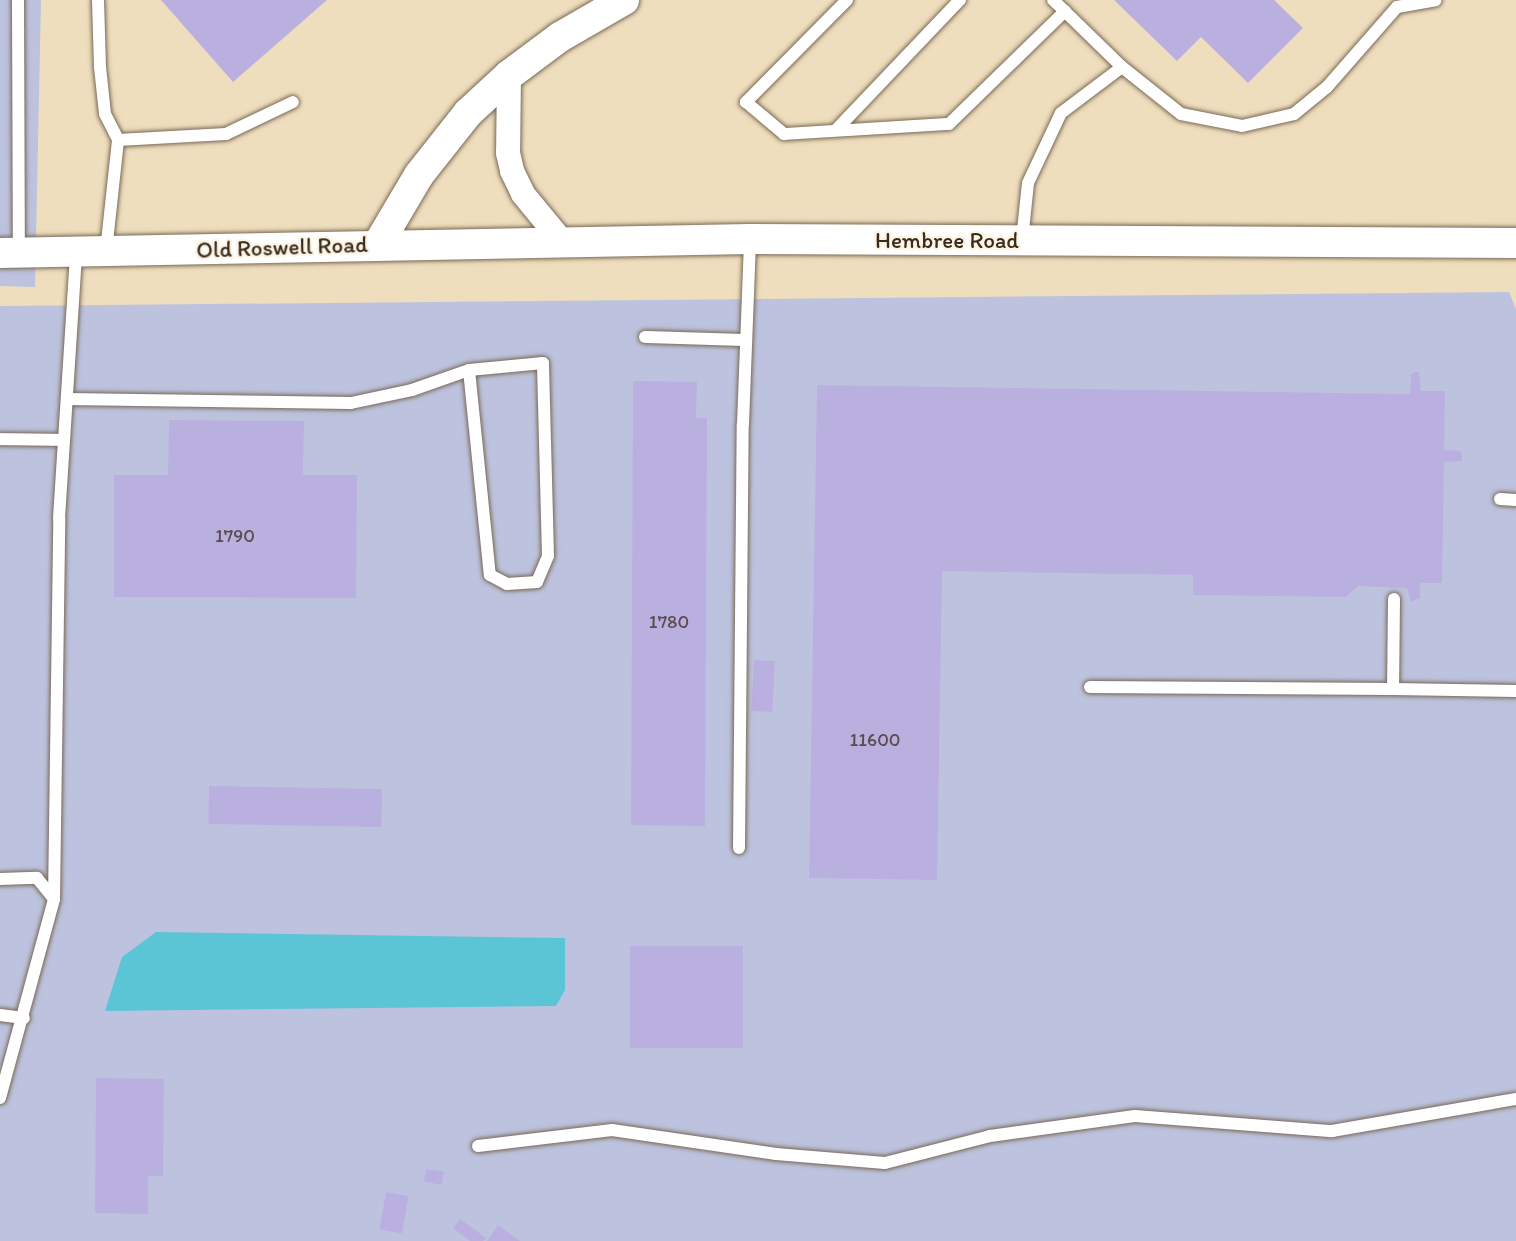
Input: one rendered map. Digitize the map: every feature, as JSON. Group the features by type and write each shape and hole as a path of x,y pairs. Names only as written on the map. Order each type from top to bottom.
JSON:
{"street":[{"name":"Old Roswell Road","path":"10,253 377,246 401,201 435,152 468,113 509,75 560,37 624,0"},
{"path":"509,75 508,153 512,171 523,194 564,244"},
{"name":"Hembree Road","path":"377,246 750,239 1516,243"}],"lane":[{"path":"10,253 18,0"},
{"path":"98,0 100,66 106,114 118,140 106,252"},
{"path":"847,0 746,103 783,134 949,124 1065,11"},
{"path":"836,130 960,0"},
{"path":"1053,0 1122,67 1181,114 1242,125 1294,114 1327,87 1397,3 1435,0"},
{"path":"1022,240 1028,183 1061,113 1122,67"},
{"path":"118,140 226,134 293,103"},
{"path":"739,848 743,424 750,239"},
{"path":"0,1098 24,1018 54,900 59,518 76,253"},
{"path":"645,337 746,340"},
{"path":"67,399 351,403 412,390 469,370 543,363 548,556 537,582 507,584 490,575 469,370"},
{"path":"0,439 64,440"},
{"path":"1500,499 1516,500"},
{"path":"1393,689 1394,599"},
{"path":"1090,687 1516,691"},
{"path":"0,878 37,878 54,900"},
{"path":"0,1015 24,1018"},
{"path":"478,1146 612,1130 776,1154 886,1163 990,1136 1135,1116 1332,1131 1516,1099"}],"shaded area":[{"path":"0,0 41,0 35,287 0,286"},
{"path":"1509,292 1516,309 1516,1241 0,1241 0,306"}],"water":[{"path":"156,932 565,938 565,990 556,1006 105,1011 122,957"}],"building":[{"path":"161,0 327,0 233,82"},
{"path":"1114,0 1274,0 1303,28 1248,83 1201,37 1177,61"},
{"path":"1419,372 1421,391 1445,391 1444,450 1460,451 1462,454 1462,461 1444,462 1442,583 1420,583 1420,598 1411,602 1407,588 1358,586 1346,597 1193,595 1193,575 942,571 937,880 809,878 817,385 1410,394 1411,375"},
{"path":"633,381 697,382 696,418 707,418 705,826 631,825"},
{"path":"169,420 304,421 303,475 357,475 356,598 114,597 114,475 168,475"},
{"path":"754,660 775,661 772,712 751,711"},
{"path":"209,786 382,789 381,827 208,824"},
{"path":"630,946 743,946 743,1048 630,1048"},
{"path":"96,1078 164,1079 163,1176 148,1176 148,1214 95,1213"},
{"path":"426,1169 444,1172 442,1185 424,1182"},
{"path":"386,1192 409,1196 402,1233 379,1229"},
{"path":"460,1219 486,1238 483,1241 470,1241 453,1228"},
{"path":"498,1225 520,1241 487,1241"}]}
